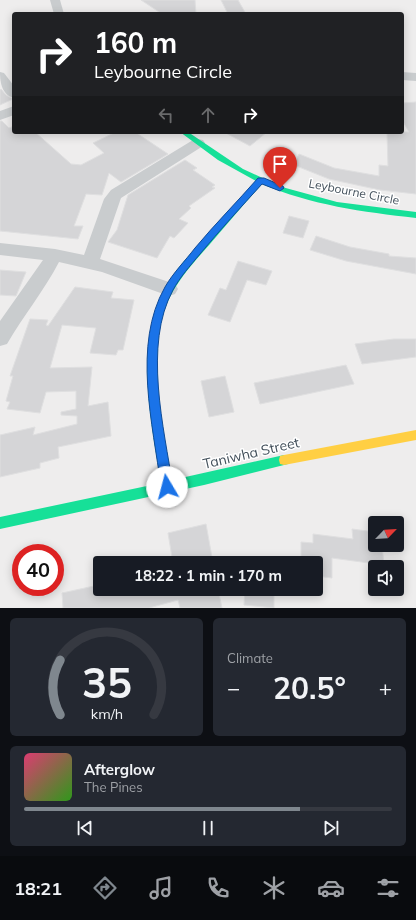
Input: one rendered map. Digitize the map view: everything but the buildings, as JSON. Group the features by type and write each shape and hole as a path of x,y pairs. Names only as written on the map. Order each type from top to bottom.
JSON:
{"street":[{"path":"55,0 58,12"},
{"path":"0,76 12,92"},
{"path":"404,76 416,77"},
{"path":"0,116 12,111"},
{"path":"90,263 112,199 116,194 190,135"},
{"name":"Leybourne Circle","path":"190,135 222,159 261,180 300,195 363,209 416,215"},
{"path":"167,487 152,377 157,318 169,289 178,275 261,180"},
{"path":"0,249 55,255 103,266 169,289"},
{"path":"0,338 15,313 43,276 55,255"},
{"name":"Taniwha Street","path":"0,523 167,487 303,455 388,438 416,436"}],"traffic: fast":[{"path":"186,134 231,165 279,189 317,200 357,208 416,215"},
{"path":"167,487 158,434 153,378 153,350 157,323 165,298 178,275 261,180"},
{"path":"0,523 204,479 284,460"}],"traffic: slow":[{"path":"284,460 416,435"}],"route":[{"path":"167,487 152,377 154,336 157,318 169,289 178,275 261,180 280,188"}]}
